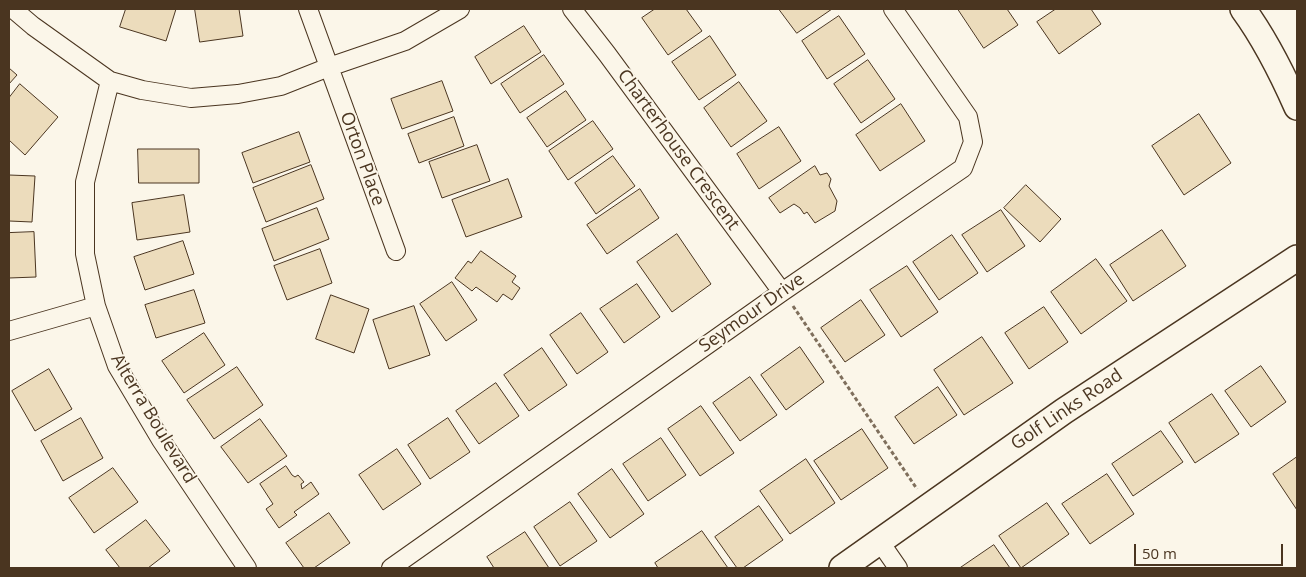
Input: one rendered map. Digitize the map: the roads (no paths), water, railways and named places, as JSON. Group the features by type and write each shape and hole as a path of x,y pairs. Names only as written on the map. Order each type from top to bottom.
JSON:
{"main road":[{"path":"1244,9 1284,77 1297,107"},
{"name":"Golf Links Road","path":"842,568 1064,411 1297,258"}],"street":[{"path":"13,9 33,26 110,81 142,90 191,98 238,94 281,86 405,41 460,9"},
{"name":"Orton Place","path":"308,9 396,251"},
{"name":"Charterhouse Crescent","path":"572,9 782,292"},
{"name":"Seymour Drive","path":"391,568 782,292 963,168 973,142 968,117 893,9"},
{"name":"Alterra Boulevard","path":"110,81 86,182 85,254 96,306 117,366 161,440 247,568"},
{"path":"9,331 96,306"},
{"path":"880,542 898,568"}]}
